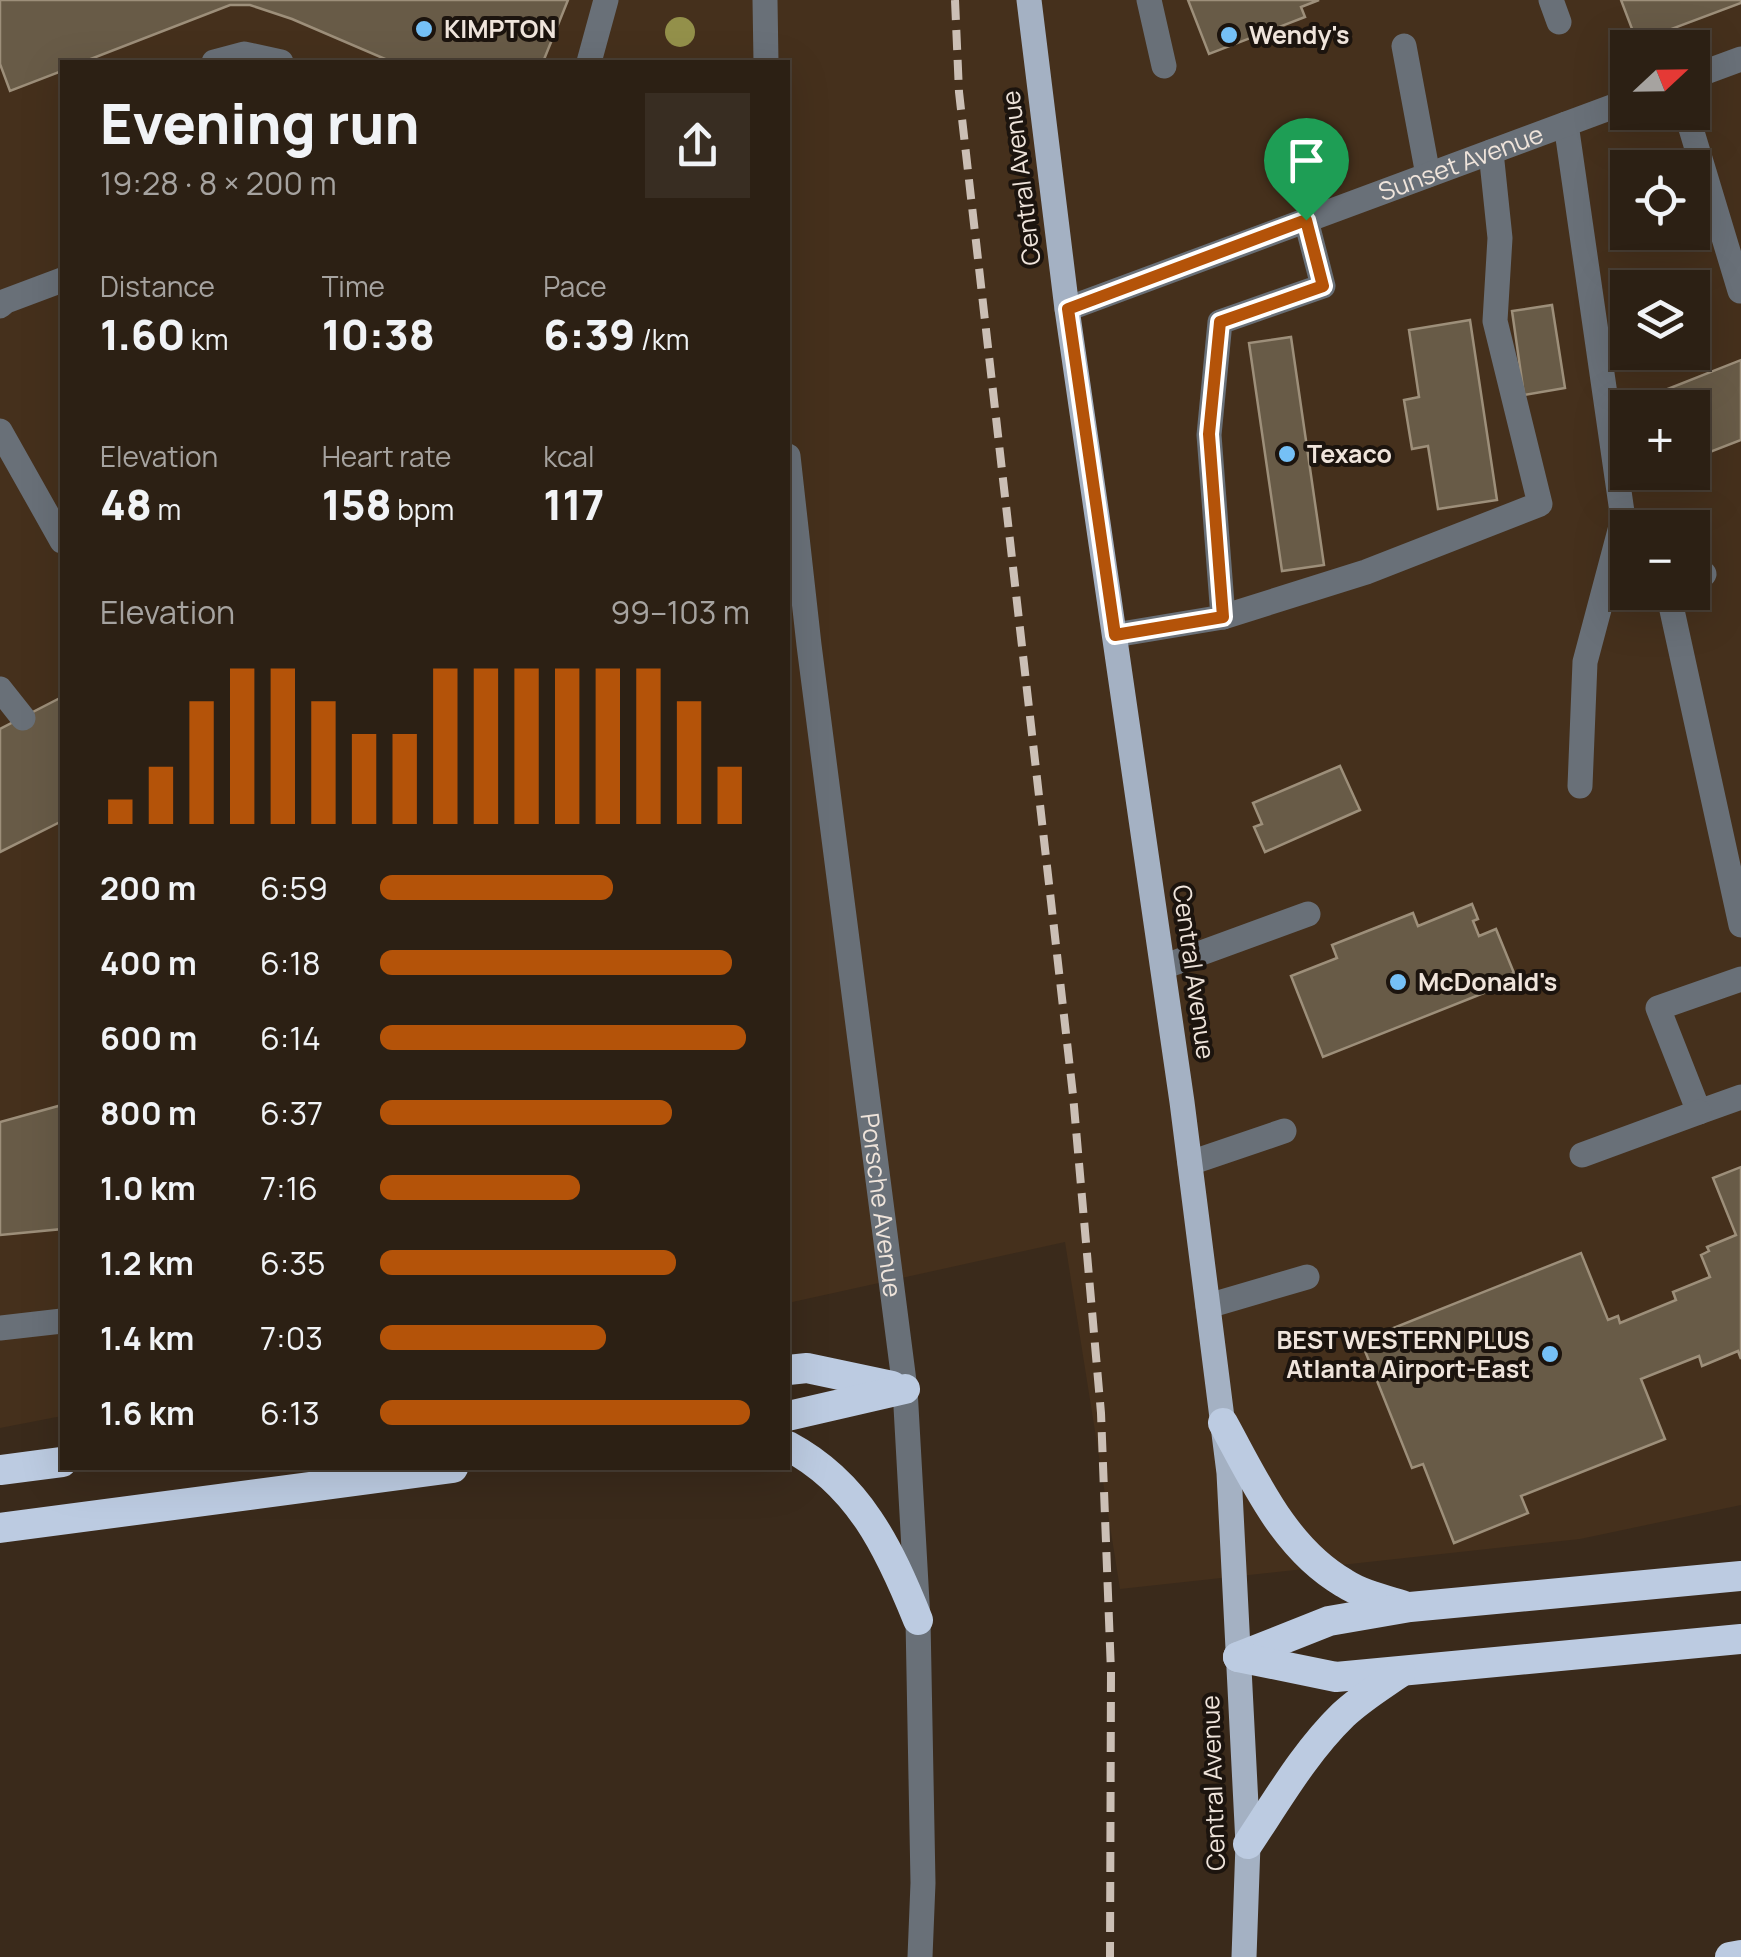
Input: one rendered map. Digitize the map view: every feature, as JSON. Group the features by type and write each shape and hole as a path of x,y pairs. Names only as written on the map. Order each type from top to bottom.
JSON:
{"highway":[{"path":"790,1370 806,1368 905,1389"},
{"path":"790,1416 905,1389"},
{"path":"1223,1422 1261,1495 1287,1532 1322,1567 1344,1584 1410,1607"},
{"path":"790,1447 836,1480 859,1504 884,1543 918,1620"},
{"path":"0,1470 60,1462"},
{"path":"0,1528 439,1470"},
{"path":"1238,1658 1330,1621 1410,1607 1741,1576"},
{"path":"1238,1658 1336,1677 1741,1639"},
{"path":"1248,1844 1307,1756 1342,1717 1366,1695 1404,1671"},
{"path":"1730,1957 1741,1955"}],"main road":[{"name":"Central Avenue","path":"1030,0 1068,309 1190,1162 1230,1472 1248,1844 1244,1957"}],"street":[{"path":"589,60 606,0"},
{"path":"765,0 766,60"},
{"path":"1148,0 1164,66"},
{"path":"1404,46 1428,175"},
{"path":"222,60 244,54 272,60"},
{"path":"1710,70 1741,59"},
{"name":"Sunset Avenue","path":"1068,309 1610,108"},
{"path":"1566,124 1622,510"},
{"path":"1691,130 1740,290"},
{"path":"1115,635 1223,617 1366,572 1540,504 1495,322 1500,238 1490,152"},
{"path":"1223,617 1209,434 1220,322 1323,286 1306,220"},
{"path":"0,306 60,281"},
{"path":"0,431 60,537"},
{"name":"Porsche Avenue","path":"790,474 905,1389 918,1620 923,1883 920,1957"},
{"path":"1580,786 1585,662 1610,595"},
{"path":"1672,610 1741,924"},
{"path":"0,689 22,718"},
{"path":"1162,967 1308,914"},
{"path":"1699,1112 1658,1008 1741,979"},
{"path":"1582,1155 1741,1097"},
{"path":"1190,1162 1284,1131"},
{"path":"1208,1306 1307,1277"},
{"path":"0,1328 60,1321"}],"shaded area":[{"path":"0,0 1741,0 1741,1505 1580,1539 1120,1589 1065,1242 790,1303 790,60 60,60 60,1416 0,1428"}],"building":[{"name":"KIMPTON","path":"0,0 568,0 544,60 387,60 292,19 250,5 230,5 88,60 60,60 60,72 10,91 0,64"},
{"name":"Wendy's","path":"1188,0 1319,0 1301,7 1305,17 1209,54"},
{"path":"1621,0 1741,0 1669,30 1632,30"},
{"path":"1552,305 1565,388 1524,395 1512,311"},
{"path":"1470,320 1497,500 1438,509 1428,446 1412,449 1404,400 1419,397 1409,330"},
{"name":"Texaco","path":"1291,337 1324,565 1282,571 1249,343"},
{"path":"1741,360 1741,440 1710,452 1710,390 1665,390"},
{"path":"60,698 60,822 0,852 0,729"},
{"path":"1340,766 1360,810 1265,852 1254,827 1262,824 1253,803"},
{"name":"McDonald's","path":"1472,904 1479,936 1496,929 1514,973 1501,978 1504,985 1323,1057 1291,976 1337,958 1332,945 1413,913 1418,926"},
{"path":"60,1106 60,1229 0,1235 0,1122"},
{"name":"BEST WESTERN PLUS Atlanta Airport-East","path":"1741,1167 1741,1359 1738,1351 1702,1366 1699,1356 1641,1379 1665,1439 1521,1496 1528,1513 1454,1543 1423,1464 1412,1468 1361,1341 1581,1253 1608,1320 1618,1316 1620,1323 1676,1300 1673,1292 1710,1277 1701,1255 1709,1251 1707,1247 1736,1235 1713,1178"}],"railway":[{"path":"955,0 959,92 1073,1095 1101,1413 1111,1672 1110,1957"}],"place":[{"name":"KIMPTON","path":"424,29"},
{"name":"Wendy's","path":"1229,35"},
{"name":"Texaco","path":"1287,454"},
{"name":"McDonald's","path":"1398,982"},
{"name":"BEST WESTERN PLUS Atlanta Airport-East","path":"1550,1354"}],"route":[{"path":"1306,220 1323,286 1220,322 1209,434 1223,617 1115,635 1068,309 1306,220"}]}
